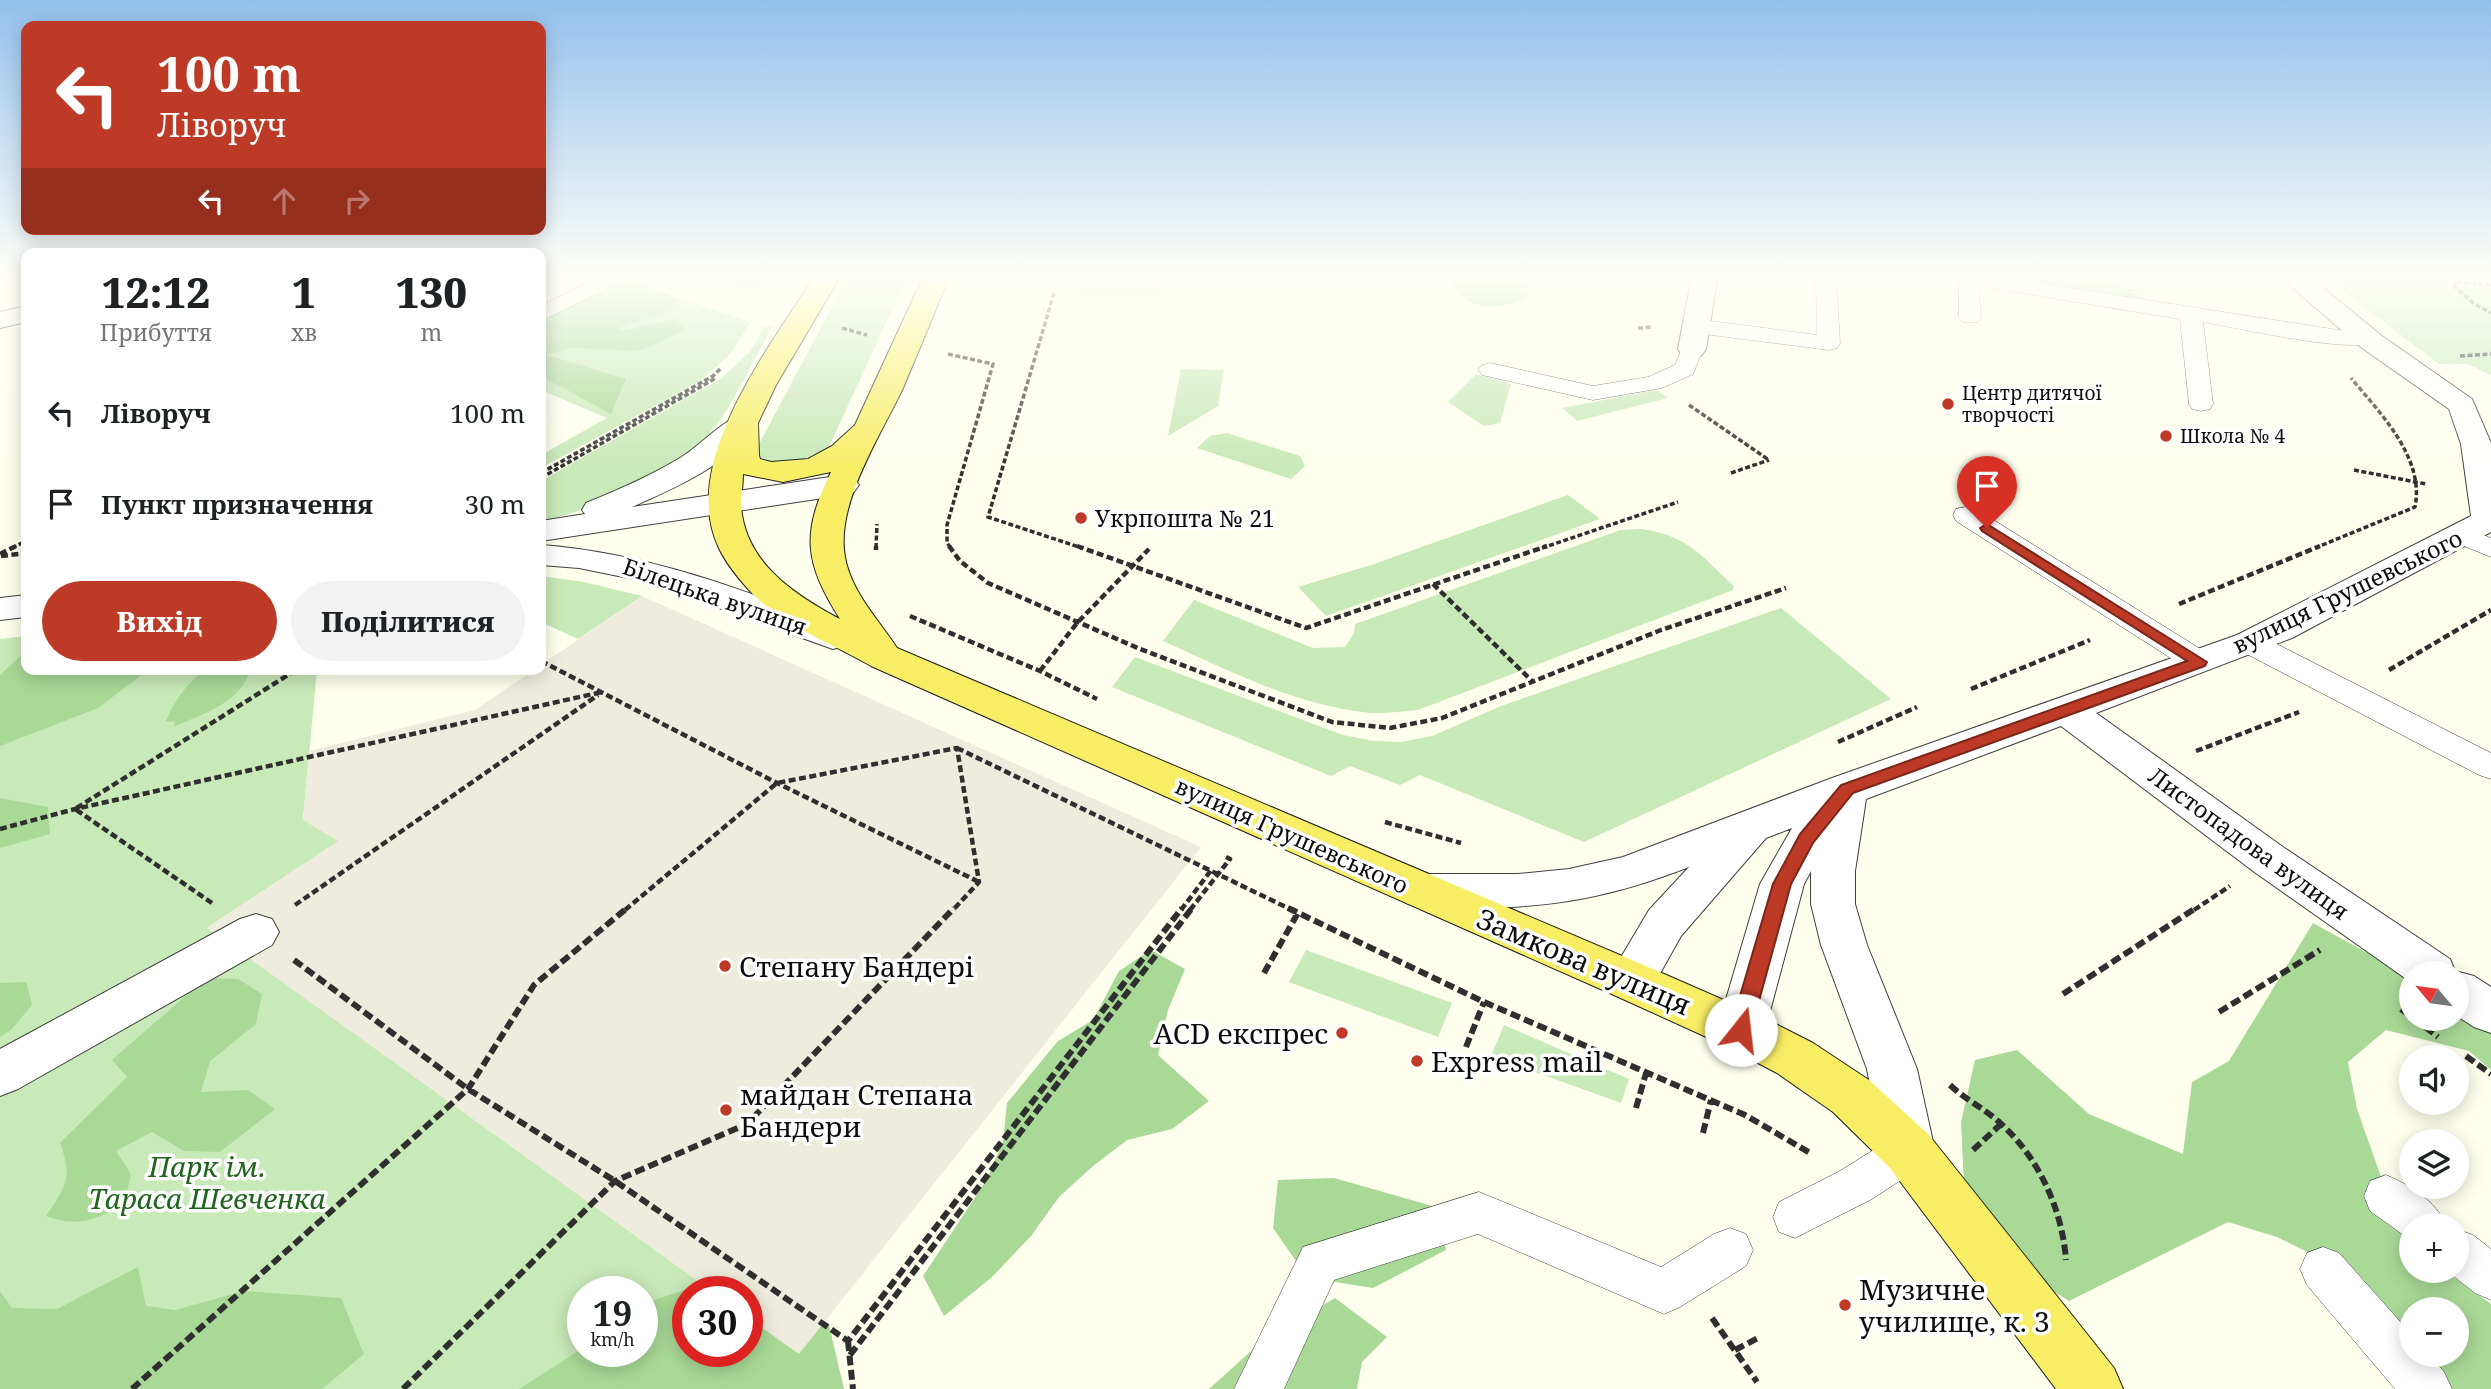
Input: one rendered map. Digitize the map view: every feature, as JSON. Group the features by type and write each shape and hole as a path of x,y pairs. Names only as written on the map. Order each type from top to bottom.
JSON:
{"main road":[{"path":"727,513 724,477 730,451 791,340"},
{"path":"884,657 842,592 828,557 827,532 839,496 909,340"},
{"path":"743,424 741,448 748,465 758,470 788,472 813,468 840,455 871,426"},
{"name":"вулиця Грушевського","path":"727,513 732,541 742,560 761,582 794,607 884,657 1422,891"},
{"name":"Замкова вулиця","path":"1422,891 1741,1030 1795,1058 1851,1096 1909,1151 2094,1389"}],"street":[{"path":"2371,340 2462,405 2476,444 2483,531"},
{"name":"Білецька вулиця","path":"546,529 598,511 671,476 724,443 743,424"},
{"name":"Білецька вулиця","path":"546,546 727,513 839,496"},
{"name":"Білецька вулиця","path":"546,531 727,513"},
{"name":"вулиця Грушевського","path":"1422,891 1518,891 1569,886 1628,873 1847,789 2250,643 2483,531"},
{"name":"Білецька вулиця","path":"546,555 610,561 667,575 884,657"},
{"path":"0,609 21,607"},
{"name":"Листопадова вулиця","path":"2066,710 2269,859 2416,961"},
{"path":"1741,1030 1782,884 1807,839 1847,789"},
{"path":"1847,789 1833,871 1833,904 1844,945 1892,1069 1909,1151"},
{"name":"вулиця Грушевського","path":"1631,981 1665,923 1756,824"},
{"path":"0,1074 256,932"},
{"path":"2469,998 2491,1013"}],"lane":[{"path":"1490,370 1593,393 1654,383 1685,369 1693,340"},
{"path":"1757,340 1829,343 1829,340"},
{"path":"2194,340 2201,404"},
{"path":"1966,515 2199,662"},
{"path":"2250,643 2491,767"},
{"path":"1795,1217 1856,1185 1909,1151"},
{"path":"2386,1196 2408,1213"},
{"path":"1259,1389 1320,1263 1479,1213 1664,1291 1730,1250"},
{"path":"2469,1261 2491,1278"},
{"path":"2323,1269 2427,1389"}],"path":[{"path":"1040,340 988,517 1134,565 1306,628 1678,502"},
{"path":"1971,689 2415,507 2418,492 2409,461 2389,426 2318,340"},
{"path":"937,351 993,364 947,525 947,543 960,561 988,583 1077,623 1332,722 1390,728 1442,718 1661,630 1786,587"},
{"path":"2456,356 2491,354"},
{"path":"546,473 713,376 730,360"},
{"path":"546,473 717,378 726,370"},
{"path":"1688,405 1769,460 1731,473"},
{"path":"2354,470 2426,484"},
{"path":"876,558 878,518"},
{"path":"0,555 21,544"},
{"path":"1040,671 1077,623 1149,550"},
{"path":"0,555 21,554"},
{"path":"1433,584 1532,681"},
{"path":"907,615 1040,671 1100,701"},
{"path":"546,664 778,783 979,882"},
{"path":"75,809 288,675"},
{"path":"0,829 75,809 602,692"},
{"path":"256,932 602,692"},
{"path":"1828,747 1917,707"},
{"path":"957,748 979,882"},
{"path":"132,1389 468,1089 534,985 778,783 957,748 1484,1002 1745,1115 1801,1146 1856,1185"},
{"path":"75,809 256,932 468,1089 615,1181 848,1341"},
{"path":"1378,819 1464,844"},
{"path":"850,1355 1230,859 1217,853"},
{"path":"853,1389 848,1341 1212,869"},
{"path":"402,1389 615,1181 747,1124 979,882"},
{"path":"2063,995 2234,884"},
{"path":"1264,973 1299,911"},
{"path":"2219,1012 2321,950"},
{"path":"1466,1047 1484,1002"},
{"path":"1636,1108 1646,1073"},
{"path":"1946,1080 2001,1124 2028,1155 2050,1192 2066,1238 2066,1265"},
{"path":"1703,1133 1711,1100"},
{"path":"1970,1152 2001,1124"},
{"path":"1685,1277 1757,1382"},
{"path":"1735,1350 1760,1337"}],"green space":[{"path":"546,340 739,340 730,354 700,381 546,465 546,452 607,418 546,392"},
{"path":"546,340 664,340 639,351 571,348 546,355"},
{"path":"757,340 765,340 722,417 696,447 677,463 635,489 588,508 546,521 546,478 720,379 750,352"},
{"path":"814,340 878,340 829,447 798,462 772,463 762,458 758,452 759,444"},
{"path":"2407,340 2491,340 2491,375 2468,364 2439,364"},
{"path":"546,355 626,379 611,414 546,379"},
{"path":"1181,369 1224,370 1218,406 1168,436"},
{"path":"1476,374 1511,384 1500,423 1484,426 1448,402"},
{"path":"1656,390 1668,398 1577,421 1562,408"},
{"path":"1227,433 1300,456 1305,466 1291,479 1197,448 1210,436"},
{"path":"1568,495 1600,519 1326,616 1298,587 1371,565"},
{"path":"1642,529 1683,542 1734,586 1733,590 1418,710 1370,713 1315,703 1238,675 1163,641 1194,600 1313,648 1345,647 1354,633 1355,624 1621,530"},
{"path":"546,577 584,582 642,596 578,639 546,624"},
{"path":"1781,608 1891,699 1584,842 1420,775 1400,785 1350,766 1331,776 1112,687 1135,657 1343,735 1373,741 1401,742 1432,736 1501,706"},
{"name":"Парк ім. Тараса Шевченка","path":"21,637 21,675 317,675 303,819 339,841 208,927 691,1276 672,1276 672,1367 763,1367 763,1362 804,1389 0,1389 0,639"},
{"path":"21,656 21,675 141,675 98,708 0,746 0,675"},
{"path":"198,675 248,675 238,691 219,706 173,727 175,722 166,721 187,687"},
{"path":"0,798 48,807 50,834 0,848"},
{"path":"2313,923 2399,970 2399,1031 2469,1031 2469,1012 2491,1026 2491,1070 2469,1051 2469,1045 2445,1045 2386,1030 2348,1062 2357,1109 2399,1222 2399,1283 2462,1283 2491,1304 2491,1389 2419,1389 2406,1367 2469,1367 2469,1297 2399,1297 2399,1356 2348,1272 2277,1237 2228,1222 2069,1301 2012,1265 1965,1206 1961,1122 1975,1060 2017,1050 2089,1114 2183,1154 2192,1082 2229,1061"},
{"path":"1151,950 1185,969 1168,1010 1158,1055 1209,1101 1172,1129 1127,1140 1093,1166 1059,1197 1031,1236 992,1277 944,1316 923,1276 986,1181 1003,1142 1007,1103 1058,1041 1093,1020 1119,971"},
{"path":"1306,950 1452,1003 1438,1037 1289,982"},
{"path":"206,978 238,979 262,994 256,1024 210,1061 201,1092 248,1090 275,1109 220,1152 184,1151 152,1132 116,1151 131,1174 124,1206 77,1222 46,1216 63,1189 67,1174 60,1143 127,1077 112,1060"},
{"path":"26,982 32,1005 11,1030 0,1037 0,983"},
{"path":"1504,1025 1629,1079 1621,1103 1491,1056"},
{"path":"1334,1178 1436,1207 1446,1250 1373,1288 1335,1282 1296,1261 1273,1228 1278,1180"},
{"path":"768,1263 829,1325 844,1389 519,1389 567,1358 567,1367 658,1367 658,1299 672,1294 672,1367 763,1367 763,1276 728,1276"},
{"path":"138,1267 146,1306 175,1310 244,1291 341,1298 364,1354 322,1389 0,1389 0,1291 12,1308 57,1309"},
{"path":"1335,1298 1387,1337 1362,1362 1357,1389 1209,1389 1260,1343"}],"shaded area":[{"name":"майдан Степана Бандери","path":"642,596 1201,847 799,1354 763,1328 763,1276 691,1276 207,928 338,841 303,820 309,751 475,710 527,675 546,675 546,662"}],"place":[{"name":"Центр дитячої творчості","path":"1948,404"},
{"name":"Школа № 4","path":"2166,436"},
{"name":"Укрпошта № 21","path":"1081,518"},
{"name":"Степану Бандері","path":"725,966"},
{"name":"ACD експрес","path":"1342,1033"},
{"name":"Express mail","path":"1417,1061"},
{"name":"майдан Степана Бандери","path":"726,1110"},
{"name":"Музичне училище, к. 3","path":"1845,1305"}],"route":[{"path":"1741,1030 1782,884 1807,839 1847,789 2199,662 1987,528"}]}
